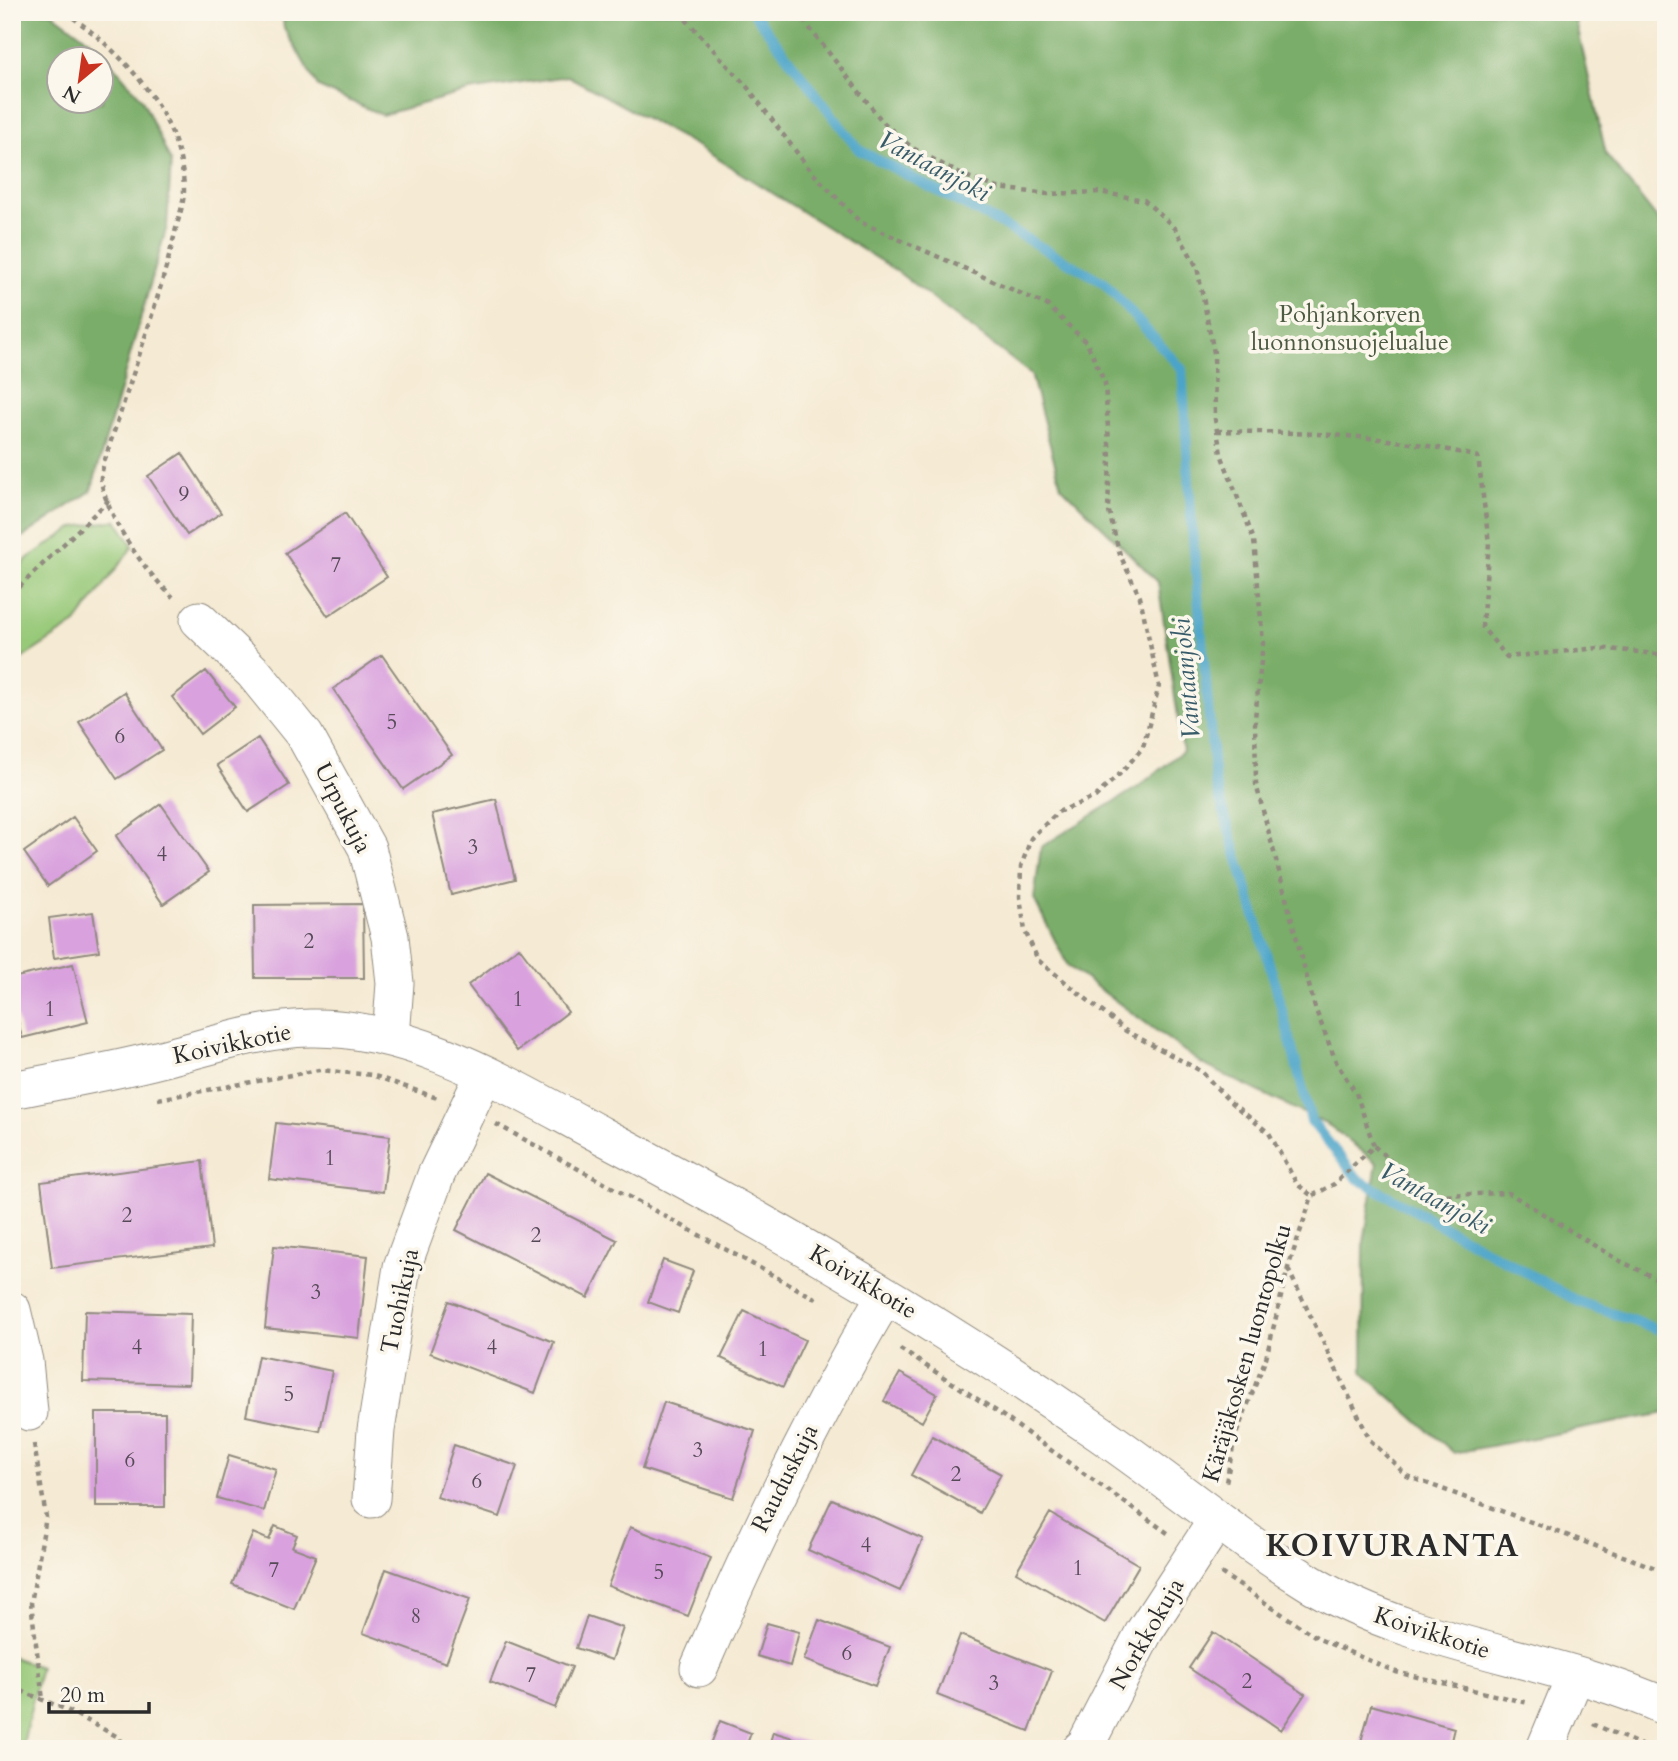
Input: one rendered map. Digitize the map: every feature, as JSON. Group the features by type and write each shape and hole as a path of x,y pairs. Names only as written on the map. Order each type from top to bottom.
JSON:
{"street":[{"name":"Urpukuja","path":"199,620 254,673 306,736 367,848 390,937 396,983 391,1038"},
{"name":"Koivikkotie","path":"12,1090 145,1063 240,1038 311,1028 391,1038 417,1045 484,1076 740,1208 1095,1429 1217,1520 1313,1584 1388,1622 1627,1689 1666,1707"},
{"name":"Tuohikuja","path":"371,1499 376,1430 402,1267 436,1175 484,1076"},
{"name":"Rauduskuja","path":"699,1668 752,1546 810,1428 885,1296"},
{"path":"12,1310 24,1361 29,1412"},
{"name":"Norkkokuja","path":"1081,1749 1144,1632 1217,1520"},
{"path":"1545,1749 1575,1676"}],"path":[{"path":"65,12 94,32 131,68 163,115 181,157 184,193 168,262 100,479 117,520 153,579 199,620"},
{"name":"Käräjäkosken luontopolku","path":"679,12 748,88 810,170 860,222 1047,305 1087,343 1105,383 1110,458 1108,508 1120,555 1140,597 1159,686 1143,747 1124,771 1095,797 1058,812 1031,838 1021,867 1020,897 1025,931 1038,960 1126,1031 1200,1071 1229,1101 1269,1133 1297,1184 1312,1196"},
{"path":"797,12 882,121 911,147 960,174 998,188 1048,194 1099,192 1144,201 1175,228 1197,267 1214,353 1217,431 1221,454 1254,540 1263,643 1255,718 1256,784 1315,1008 1337,1064 1356,1093 1374,1146 1408,1177 1435,1195 1509,1193 1618,1260 1666,1283"},
{"path":"1217,431 1347,434 1432,445 1478,457 1489,543 1482,627 1507,657 1599,648 1666,655"},
{"path":"12,593 109,500"},
{"name":"Käräjäkosken luontopolku","path":"1217,1520 1235,1437 1265,1358 1288,1268 1312,1196 1334,1184 1374,1146"},
{"path":"1288,1268 1370,1440 1407,1476 1666,1572"},
{"path":"29,1412 46,1517 31,1603 43,1700"},
{"path":"12,1687 120,1738 122,1749"}],"green space":[{"path":"12,12 51,12 97,46 46,46 46,116 116,116 116,68 142,99 171,162 167,226 91,491 12,544"},
{"name":"Pohjankorven luonnonsuojelualue","path":"282,12 1574,12 1606,154 1666,230 1666,1413 1454,1453 1363,1373 1364,1242 1377,1163 1330,1126 1202,1064 1068,966 1034,899 1041,847 1138,787 1183,751 1158,582 1061,486 1031,374 898,272 699,147 568,76 469,91 382,115 318,87 284,28"},
{"path":"116,520 133,546 76,623 12,665 12,578 28,558 75,527"},
{"path":"12,1657 40,1667 22,1749 12,1749"}],"building":[{"path":"182,453 221,513 187,535 148,476"},
{"path":"345,513 387,577 328,616 285,553"},
{"path":"382,655 452,755 403,789 333,689"},
{"path":"206,671 235,707 200,734 172,697"},
{"path":"124,692 162,750 117,779 79,722"},
{"path":"258,738 289,785 248,812 217,765"},
{"path":"496,799 515,879 451,895 432,814"},
{"path":"161,804 209,872 163,904 116,836"},
{"path":"73,817 97,851 48,886 24,852"},
{"path":"363,904 364,978 255,978 254,905"},
{"path":"93,912 99,951 54,958 49,918"},
{"path":"519,947 568,1012 517,1051 468,985"},
{"path":"73,964 88,1022 22,1038 12,996 12,978"},
{"path":"276,1123 390,1136 383,1192 269,1179"},
{"path":"202,1161 212,1248 52,1268 41,1182"},
{"path":"485,1173 617,1240 588,1298 456,1230"},
{"path":"274,1246 368,1256 359,1338 265,1328"},
{"path":"663,1260 693,1271 678,1313 648,1302"},
{"path":"449,1301 554,1342 535,1393 430,1353"},
{"path":"85,1311 191,1314 189,1384 83,1381"},
{"path":"744,1311 805,1340 783,1387 721,1358"},
{"path":"258,1356 332,1371 320,1431 246,1416"},
{"path":"900,1373 937,1394 922,1422 884,1401"},
{"path":"664,1402 755,1431 733,1498 642,1469"},
{"path":"96,1413 165,1413 165,1507 96,1507"},
{"path":"932,1436 1001,1474 980,1513 911,1475"},
{"path":"454,1445 517,1466 500,1517 437,1497"},
{"path":"229,1455 276,1469 264,1511 217,1498"},
{"path":"832,1499 923,1539 900,1591 808,1550"},
{"path":"1050,1513 1139,1565 1105,1623 1016,1572"},
{"path":"275,1526 297,1535 292,1547 316,1556 294,1609 232,1584 253,1533 269,1540"},
{"path":"630,1527 711,1558 688,1616 608,1586"},
{"path":"386,1569 470,1599 446,1663 363,1633"},
{"path":"587,1616 623,1628 612,1660 576,1648"},
{"path":"819,1620 890,1647 875,1686 804,1660"},
{"path":"767,1623 799,1632 790,1666 757,1656"},
{"path":"1213,1632 1305,1694 1281,1730 1189,1668"},
{"path":"960,1635 1052,1671 1029,1731 937,1695"},
{"path":"506,1641 572,1667 555,1708 490,1682"},
{"path":"1371,1705 1454,1728 1449,1749 1359,1749"},
{"path":"720,1721 751,1733 745,1749 709,1749"},
{"path":"773,1732 826,1748 826,1749 768,1749"}],"waterway":[{"name":"Vantaanjoki","path":"753,12 859,150 995,221 1103,282 1182,369 1192,529 1215,782 1275,983 1311,1121 1358,1179 1579,1302 1666,1332"}],"district":[{"name":"KOIVURANTA","path":"1393,1546"}]}
